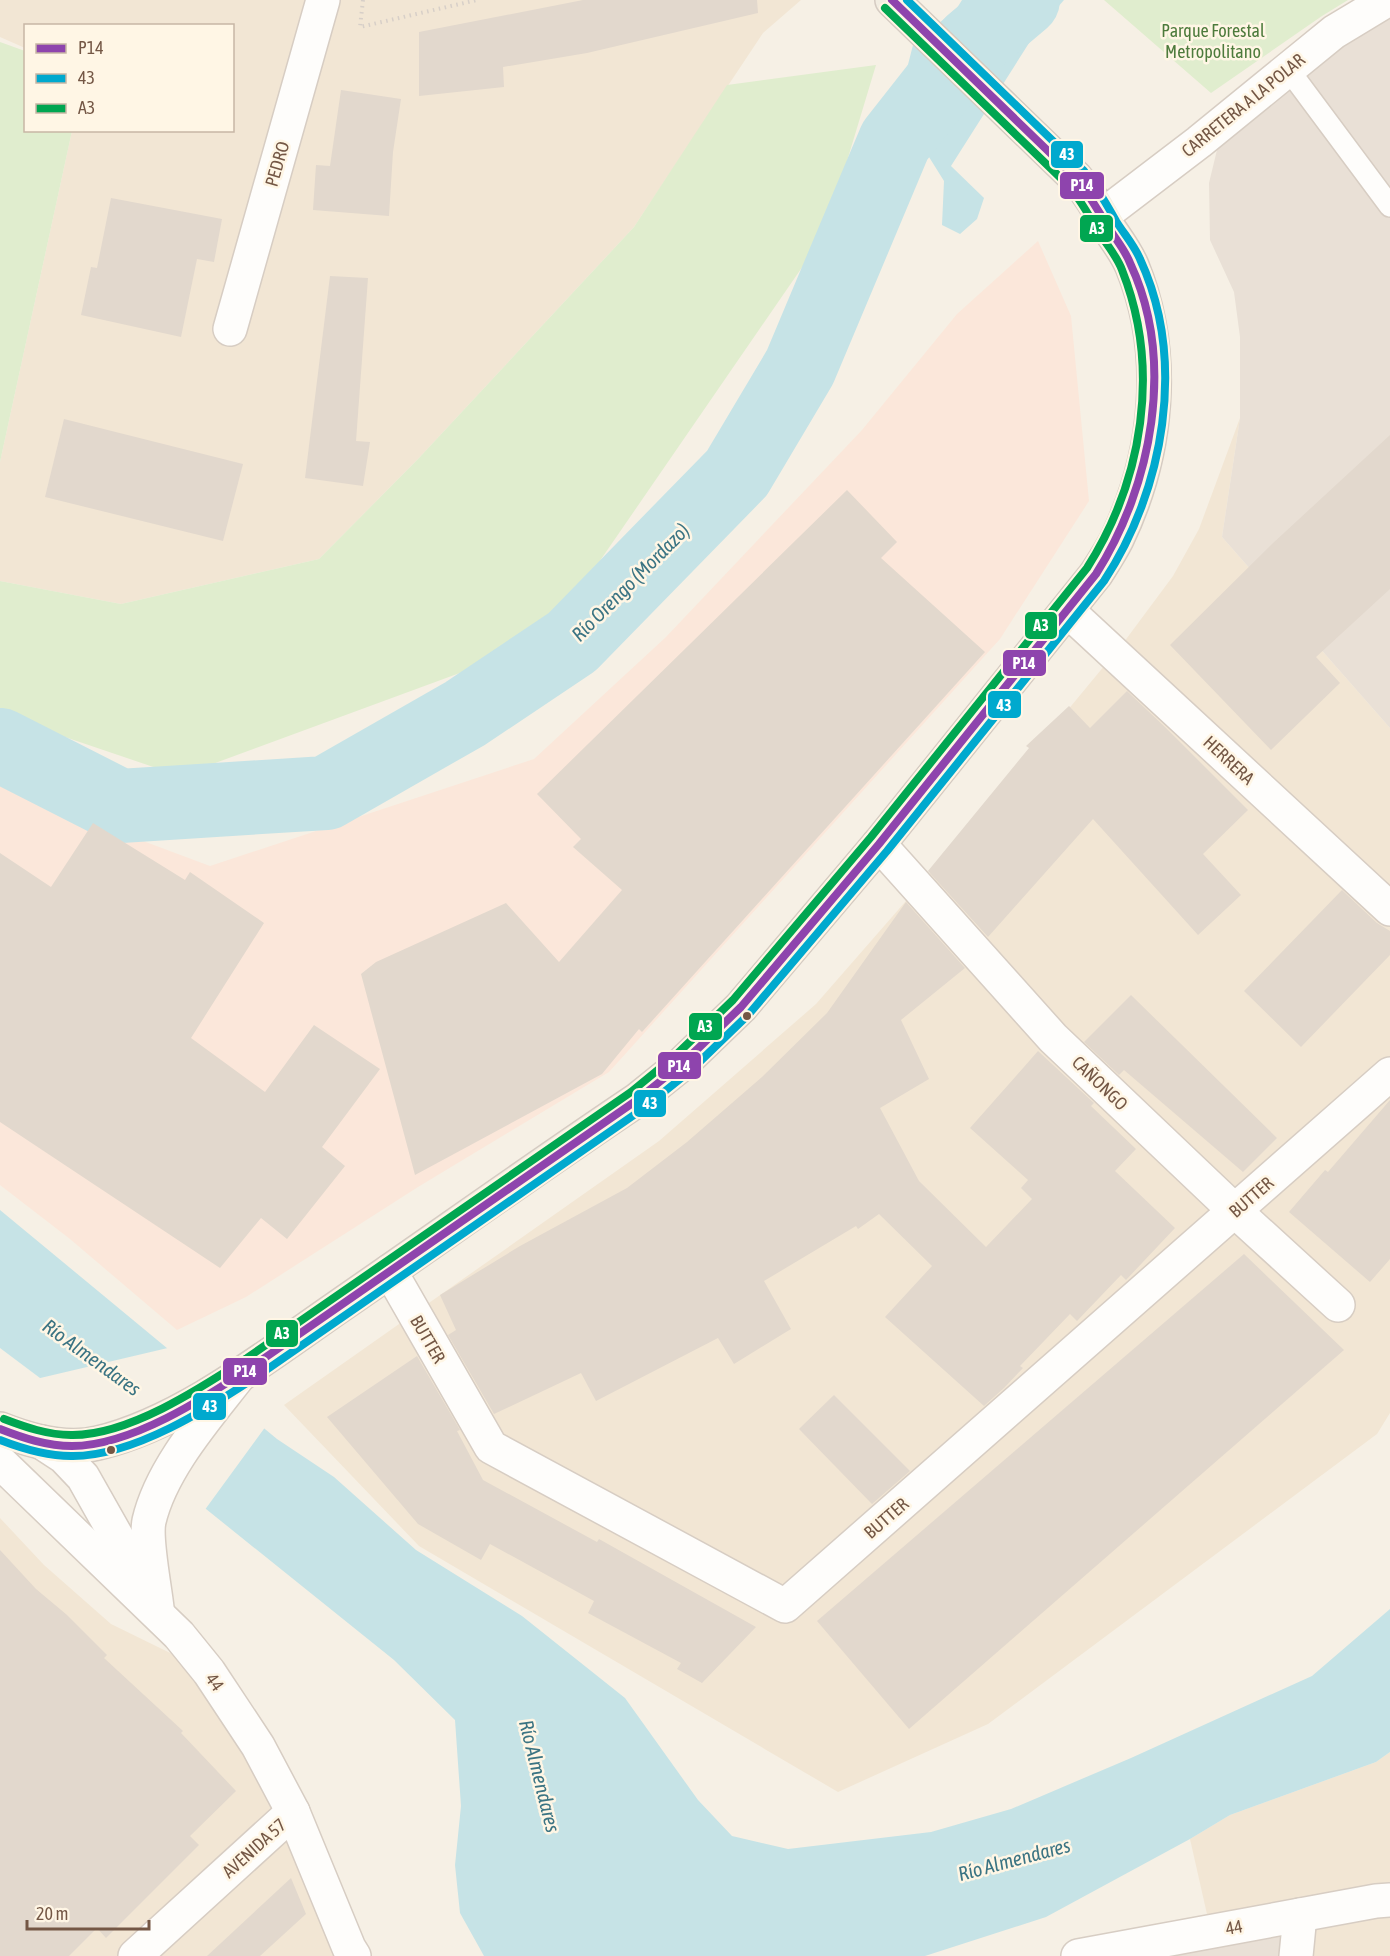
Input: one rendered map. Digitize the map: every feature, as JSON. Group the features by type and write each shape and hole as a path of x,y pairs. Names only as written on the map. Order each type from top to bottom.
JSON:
{"main road":[{"path":"0,1429 41,1442 88,1467 99,1443 158,1422 238,1377 638,1100 683,1063 741,1007 879,844 1096,574 1117,540 1136,491 1146,454 1155,403 1155,359 1148,314 1131,264 1091,195 1076,178 891,0"}],"street":[{"name":"PEDRO","path":"230,329 323,0"},
{"name":"CARRETERA A LA POLAR","path":"1102,216 1199,142 1334,32 1387,0"},
{"name":"HERRERA","path":"1068,611 1390,909"},
{"name":"CAÑONGO","path":"879,844 1053,1038 1235,1211 1338,1305"},
{"name":"BUTTER","path":"390,1271 490,1448 786,1606 1390,1074"},
{"path":"157,1608 149,1523 162,1487 182,1454 238,1377"},
{"path":"41,1442 75,1467 88,1467"},
{"name":"44","path":"0,1462 179,1635 223,1692 258,1746 293,1812 354,1956"},
{"path":"88,1467 88,1520 91,1549"},
{"path":"88,1467 157,1608 179,1635"},
{"name":"AVENIDA 57","path":"135,1956 293,1812"},
{"name":"44","path":"1078,1956 1390,1900"},
{"path":"1296,1956 1300,1915"}],"lane":[{"path":"1288,69 1390,207"}],"path":[{"path":"363,0 360,27 477,0"}],"shaded area":[{"path":"0,0 801,0 763,33 634,227 418,459 319,559 121,604 0,581 0,462 72,132 234,132 234,24 24,24 24,48 0,37"},
{"path":"1390,0 1390,728 1222,537 1240,418 1240,337 1234,292 1210,240 1209,183 1224,121"},
{"path":"1038,241 1071,316 1089,501 1000,639 609,1072 418,1187 246,1297 177,1330 70,1239 0,1185 0,783 44,804 210,866 534,759 666,637 862,430 957,314"},
{"path":"1240,418 1222,537 1390,728 1390,1413 1377,1434 988,1724 838,1792 419,1546 284,1405 659,1141 816,1004 981,815 1124,642 1173,576 1199,529"},
{"path":"0,1518 44,1565 111,1624 209,1672 354,1956 0,1956"},
{"path":"1390,1752 1390,1956 1292,1956 1211,1932 1190,1839 1230,1815 1376,1762"},
{"path":"1300,1915 1292,1956 1078,1956"}],"green space":[{"name":"Parque Forestal Metropolitano","path":"1104,0 1348,0 1211,93"},
{"path":"0,42 24,51 24,132 72,132 0,462"},
{"path":"876,65 825,234 544,642 180,776 0,715 0,581 121,604 319,559 418,459 634,227 727,85"}],"water":[{"path":"962,0 1064,0 1036,32 951,166 984,198 977,219 960,234 942,225 944,181 929,157 918,157 913,175 894,185 886,202 884,231 858,227 836,217 861,132 891,108 900,96 913,45 957,8"},
{"name":"Río Almendares","path":"0,1210 277,1439 334,1477 416,1550 522,1616 625,1698 698,1800 732,1836 788,1849 931,1832 1011,1809 1131,1758 1312,1676 1390,1609 1390,1752 1376,1762 1230,1815 1046,1917 925,1956 484,1956 460,1913 455,1865 461,1806 455,1720 394,1660 84,1411 0,1348"}],"pier":[{"path":"172,1347 266,1426 204,1511 36,1379"}],"building":[{"path":"583,0 757,0 758,13 587,53 503,67 504,87 419,96 419,32"},
{"path":"341,90 401,99 393,152 389,216 313,210 316,165 330,166"},
{"path":"111,198 222,219 214,262 197,259 181,337 81,315 91,267 97,268"},
{"path":"330,276 368,278 356,441 370,442 363,486 305,478"},
{"path":"64,419 243,464 223,541 45,497"},
{"path":"1390,435 1390,589 1316,657 1340,683 1271,750 1170,645 1272,544"},
{"path":"847,490 897,542 881,558 985,652 642,1032 639,1029 602,1074 415,1175 361,974 376,962 506,903 559,962 622,890 573,847 581,839 537,794"},
{"path":"1127,691 1248,810 1203,854 1241,895 1198,935 1093,819 988,937 928,871 1029,748 1026,746 1069,706 1090,728"},
{"path":"93,823 185,880 190,872 264,923 191,1038 265,1092 314,1025 380,1069 322,1147 345,1166 287,1239 261,1218 220,1268 0,1122 0,853 51,887"},
{"path":"1342,890 1377,923 1390,931 1390,955 1301,1047 1244,991"},
{"path":"906,902 965,968 901,1020 929,1079 880,1108 919,1181 986,1247 1032,1199 1021,1188 1028,1180 970,1128 1038,1051 1094,1103 1091,1106 1136,1149 1115,1171 1175,1228 1126,1280 1121,1275 1077,1321 1070,1314 1020,1366 1023,1368 984,1406 885,1317 932,1266 879,1214 858,1229 856,1226 764,1281 791,1329 734,1364 718,1338 596,1401 581,1373 494,1414 448,1335 456,1330 440,1295 520,1246 627,1188 687,1142 762,1077 827,1013"},
{"path":"1131,995 1277,1138 1243,1172 1124,1070 1119,1075 1084,1042"},
{"path":"1390,1100 1390,1259 1370,1282 1289,1212 1325,1170 1328,1172"},
{"path":"1244,1254 1344,1350 909,1729 817,1621"},
{"path":"417,1356 460,1430 457,1431 483,1480 597,1542 599,1539 756,1627 702,1683 677,1669 681,1663 588,1613 594,1601 490,1544 481,1560 418,1524 327,1417"},
{"path":"834,1395 910,1471 872,1504 799,1429"},
{"path":"0,1550 36,1589 67,1615 107,1655 104,1658 183,1731 181,1733 236,1791 190,1836 199,1845 106,1938 97,1928 69,1956 0,1956"},
{"path":"291,1878 306,1914 260,1956 207,1956"}],"waterway":[{"name":"Río Orengo (Mordazo)","path":"0,745 120,806 326,793 466,713 572,642 737,473 800,367 895,141 972,43 1023,0"}],"transit line":[{"name":"P14","path":"0,1429 35,1441 72,1446 95,1444 118,1438 167,1418 253,1366 637,1100 683,1063 741,1007 879,844 1096,574 1131,502 1143,463 1151,422 1154,381 1152,341 1144,301 1126,254 1076,178 892,0"},
{"name":"43","path":"0,1440 35,1451 71,1456 95,1454 120,1448 145,1440 169,1428 217,1402 259,1375 644,1108 690,1071 749,1014 887,851 1104,581 1125,545 1142,507 1154,466 1162,424 1165,382 1163,340 1154,298 1138,254 1084,171 907,0"},
{"name":"A3","path":"4,1419 28,1428 71,1435 116,1428 163,1408 247,1358 631,1092 676,1055 733,1000 871,837 1087,568 1122,498 1133,461 1140,423 1143,384 1141,346 1134,307 1122,270 1068,185 885,8"}]}
